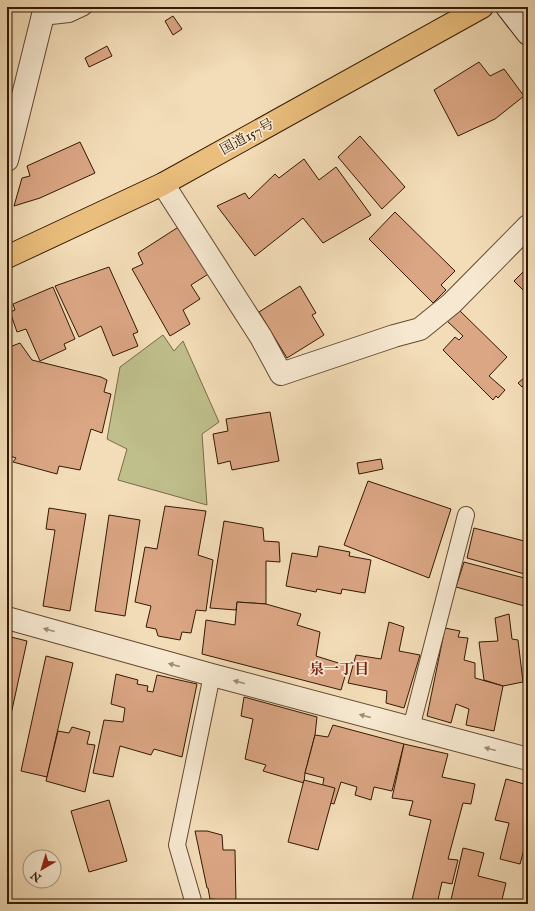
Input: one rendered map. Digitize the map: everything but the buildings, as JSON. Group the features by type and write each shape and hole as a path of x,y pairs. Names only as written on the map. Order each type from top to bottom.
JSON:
{"highway":[{"name":"国道157号","path":"7,257 163,184 482,7"}],"street":[{"path":"507,7 528,34"},
{"path":"7,160 44,12"},
{"path":"7,94 9,97 7,146"},
{"path":"163,184 261,337 281,374 394,336 420,329 452,303 528,226"},
{"path":"7,618 212,675 528,759"}],"lane":[{"path":"44,12 69,14 84,7"},
{"path":"411,728 466,515"},
{"path":"194,904 177,845 212,675"}],"green space":[{"path":"163,335 174,351 183,341 219,422 202,434 207,505 118,480 127,449 107,439 120,367"}],"district":[{"name":"泉一丁目","path":"339,669"}]}
